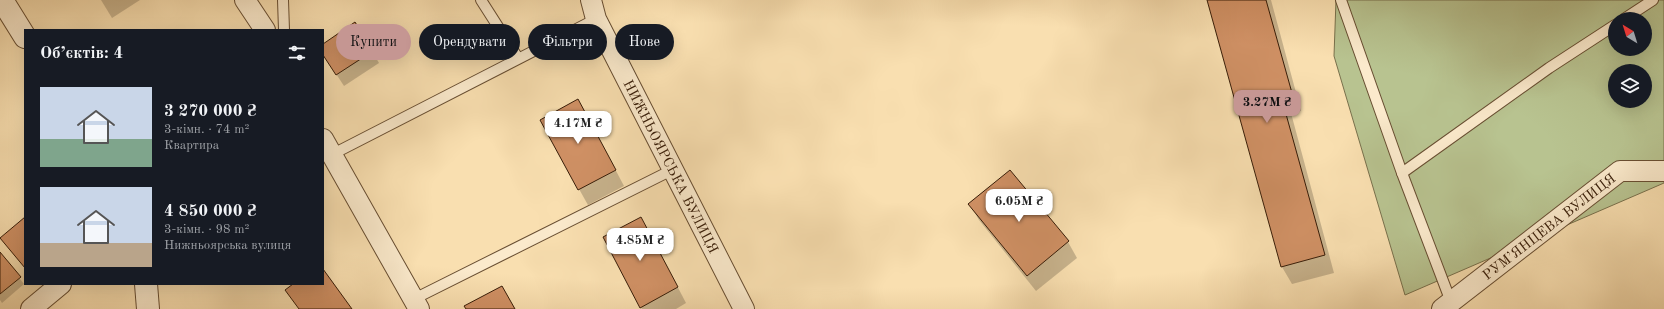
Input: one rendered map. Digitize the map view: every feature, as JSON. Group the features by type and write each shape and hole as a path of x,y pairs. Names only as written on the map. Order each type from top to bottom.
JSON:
{"street":[{"path":"2,0 24,35"},
{"path":"245,0 264,29"},
{"name":"НИЖНЬОЯРСЬКА ВУЛИЦЯ","path":"590,0 596,19 674,169 744,309"},
{"path":"327,147 416,304"},
{"name":"РУМ’ЯНЦЕВА ВУЛИЦЯ","path":"1446,306 1620,171 1664,171"},
{"path":"31,309 60,285"},
{"path":"146,285 148,309"}],"lane":[{"path":"284,0 284,29"},
{"path":"481,0 496,24"},
{"path":"1341,0 1402,173 1446,306"},
{"path":"1635,12 1653,0"},
{"path":"520,57 596,19"},
{"path":"1402,173 1549,68 1608,30"},
{"path":"327,147 514,60"},
{"path":"416,304 674,169"}],"green space":[{"path":"1336,0 1664,0 1664,183 1405,295 1334,56"}],"building":[{"path":"1207,0 1266,0 1292,93 1281,96 1325,255 1281,267"},
{"path":"336,35 336,60 359,60 336,75 324,57 324,43"},
{"path":"578,99 616,170 578,190 540,120"},
{"path":"1010,170 1069,241 1027,276 968,204"},
{"path":"641,217 678,287 640,308 603,237"},
{"path":"24,218 24,267 0,238"},
{"path":"0,252 21,277 0,294"},
{"path":"324,270 352,309 299,309 285,290 292,285 324,285"},
{"path":"502,286 515,309 466,309 464,306"}]}
